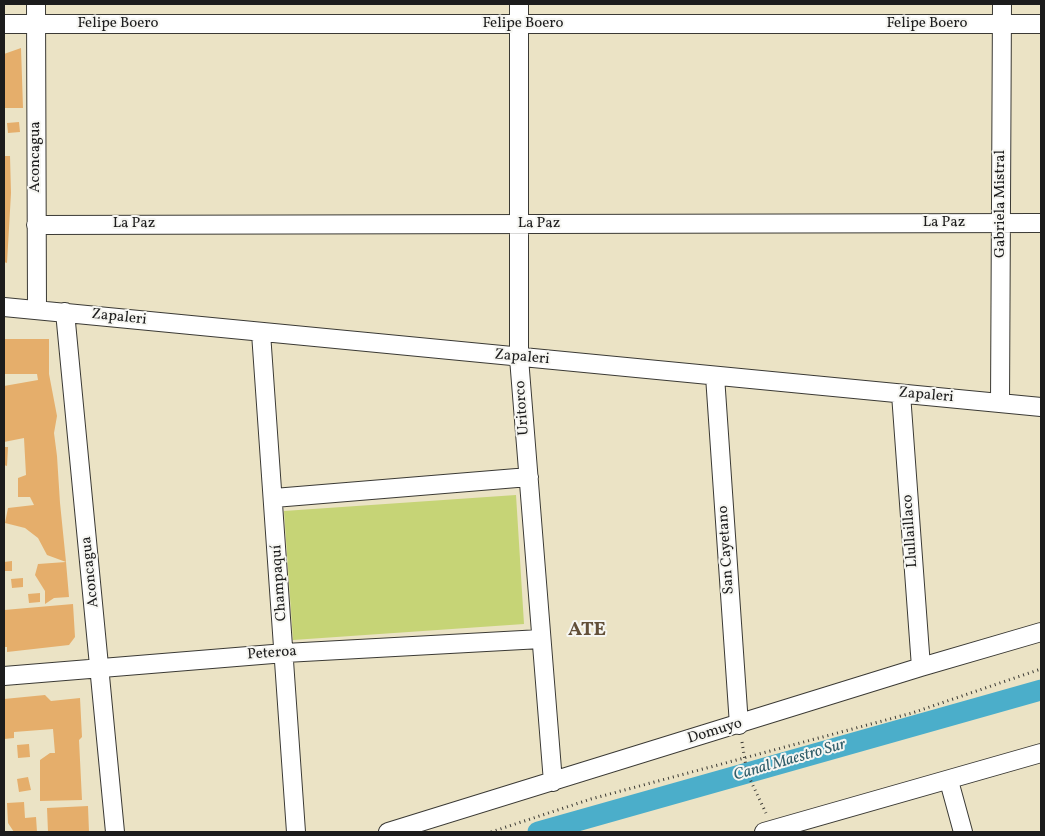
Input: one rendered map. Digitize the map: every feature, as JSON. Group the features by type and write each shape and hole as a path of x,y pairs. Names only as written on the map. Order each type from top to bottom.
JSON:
{"street":[{"name":"Aconcagua","path":"36,4 37,309"},
{"name":"Uritorco","path":"519,4 519,358 554,782"},
{"name":"Gabriela Mistral","path":"1000,403 1002,4"},
{"name":"Felipe Boero","path":"4,24 1041,24"},
{"name":"La Paz","path":"36,224 1041,223"},
{"name":"Zapaleri","path":"4,307 1041,407"},
{"name":"Aconcagua","path":"65,312 101,667 115,832"},
{"name":"Champaquí","path":"261,333 285,653 296,832"},
{"name":"San Cayetano","path":"715,376 739,725"},
{"name":"Llullaillaco","path":"901,394 921,667"},
{"path":"274,498 529,477"},
{"name":"Domuyo","path":"388,832 739,725 921,667 1041,632"},
{"name":"Peteroa","path":"4,676 285,653 542,639"},
{"path":"771,831 1041,754"},
{"path":"949,781 963,832"}],"path":[{"path":"491,832 591,799 912,713 1041,669"},
{"path":"739,725 747,773 771,831"}],"green space":[{"path":"516,495 524,624 293,640 284,511"}],"building":[{"path":"21,48 23,108 4,108 4,54"},
{"path":"19,122 20,132 8,133 7,123"},
{"path":"4,156 10,156 11,193 7,263 4,262"},
{"path":"4,339 49,339 49,374 57,416 54,433 66,562 47,555 38,538 25,528 5,523 8,508 34,505 30,497 18,497 18,478 26,475 24,438 4,442 4,386 38,380 37,374 4,374"},
{"path":"4,447 8,447 7,466 4,465"},
{"path":"12,561 12,571 4,571 4,562"},
{"path":"66,562 69,597 54,598 45,604 45,591 35,575 38,564"},
{"path":"23,578 23,587 12,588 11,579"},
{"path":"40,593 40,602 29,603 28,594"},
{"path":"73,604 75,637 69,645 7,652 7,647 4,647 4,610"},
{"path":"45,695 51,701 80,698 82,737 79,740 82,800 40,801 40,760 50,753 55,753 53,729 14,732 14,738 4,739 4,699"},
{"path":"29,744 30,757 18,758 17,745"},
{"path":"28,777 31,790 19,792 17,779"},
{"path":"24,802 25,818 36,817 37,832 14,832 8,823 7,803"},
{"path":"88,806 89,832 48,832 47,808"}],"waterway":[{"name":"Canal Maestro Sur","path":"538,832 1041,690"}],"district":[{"name":"ATE","path":"587,631"}]}
